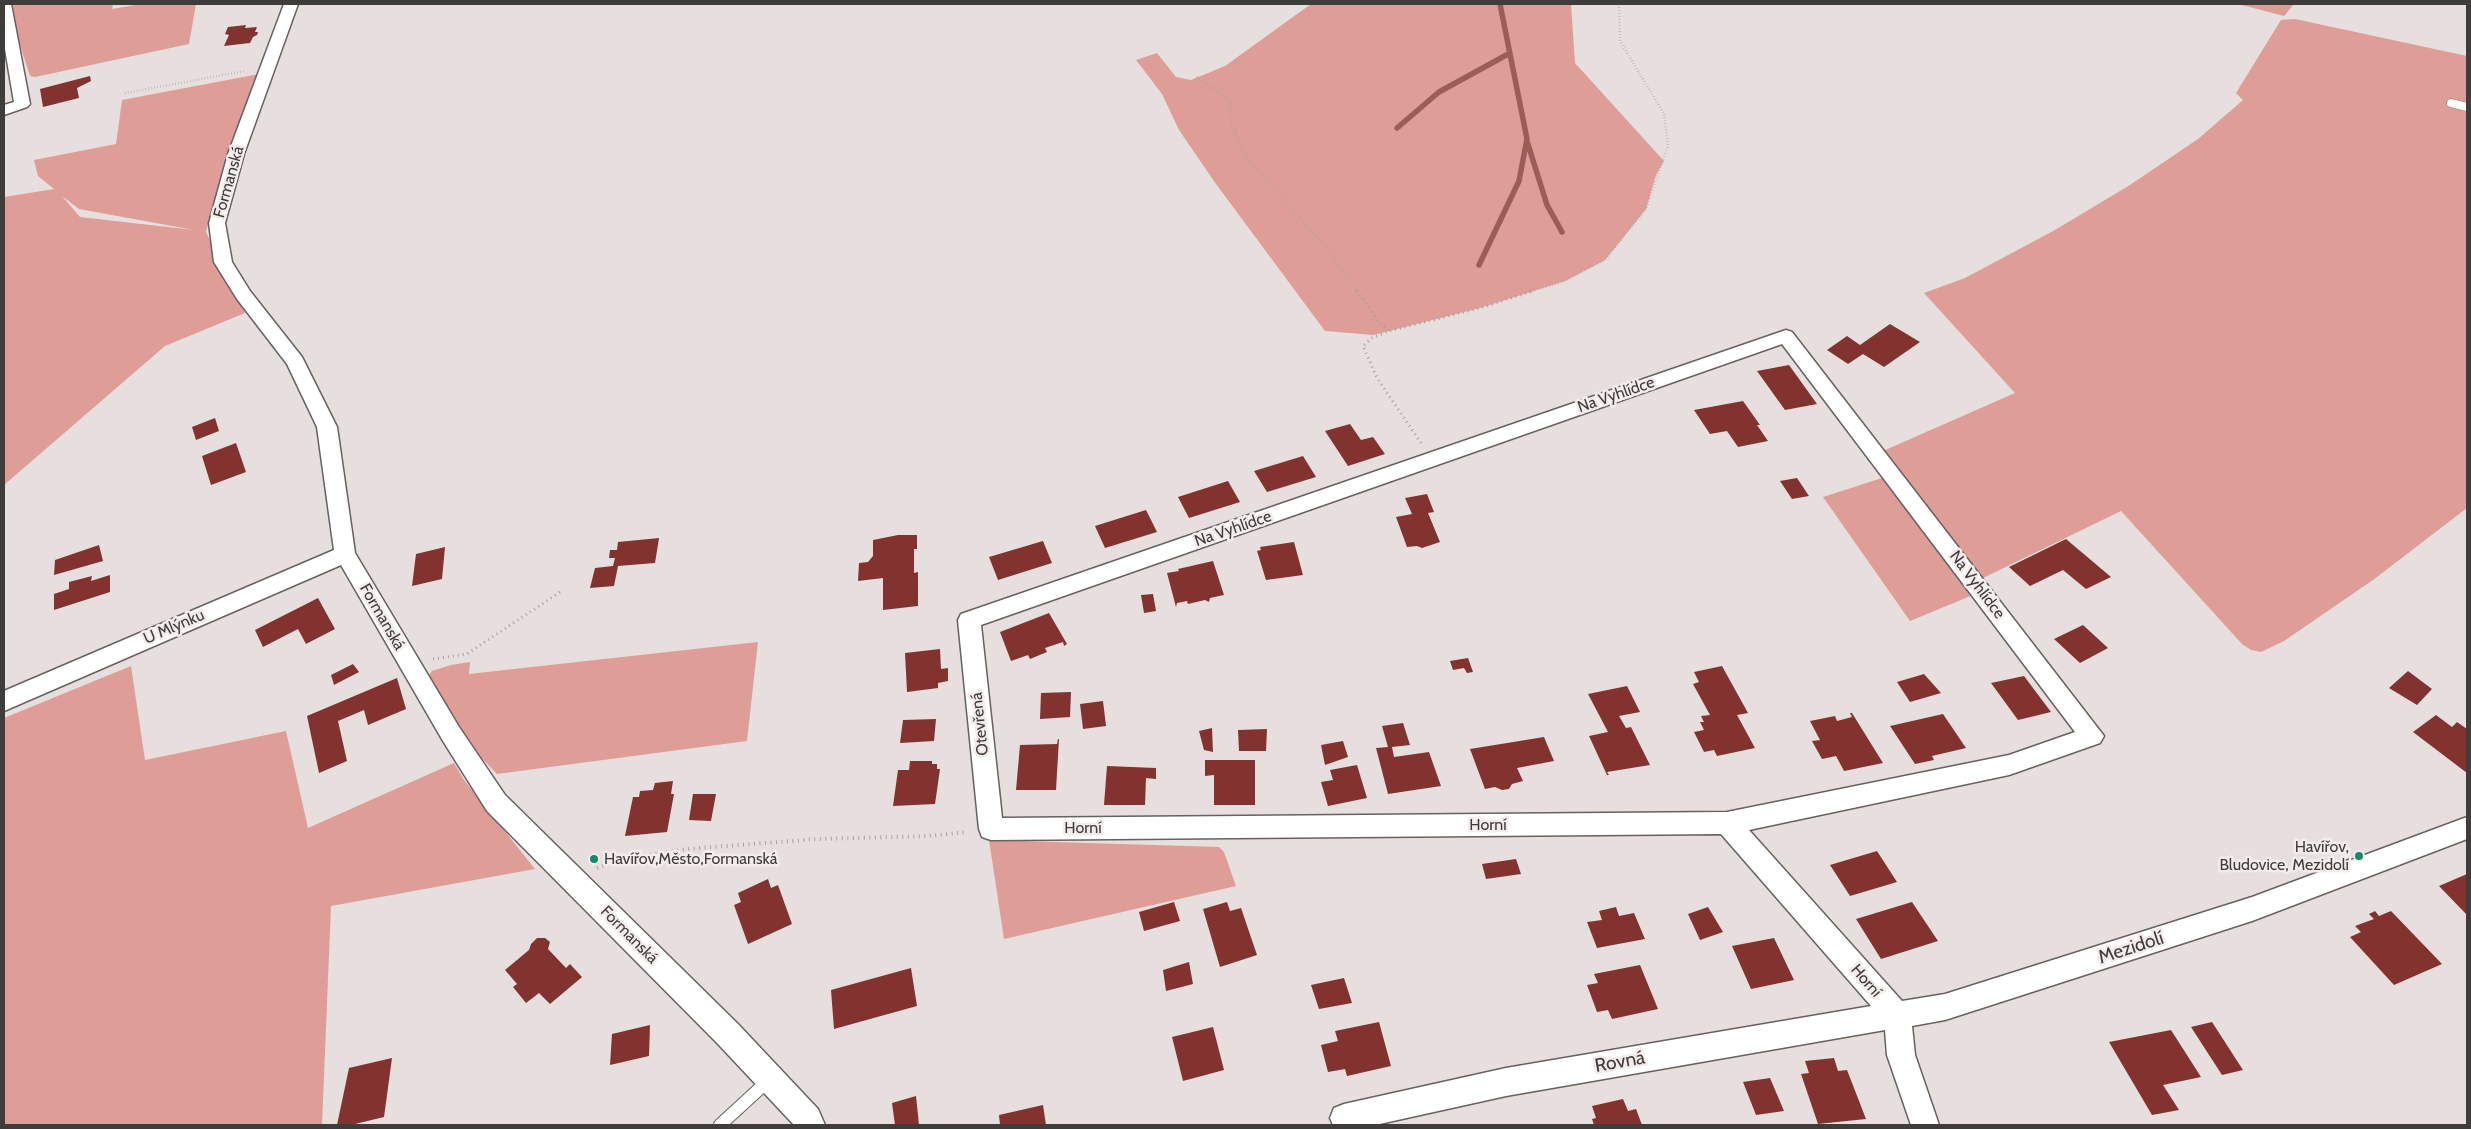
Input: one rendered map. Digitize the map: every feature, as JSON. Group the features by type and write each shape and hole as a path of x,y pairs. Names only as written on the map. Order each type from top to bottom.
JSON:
{"street":[{"path":"4,4 22,104 4,110"},
{"name":"Formanská","path":"291,4 236,154 217,223 223,262 243,295 295,361 327,426 345,554 408,662 496,803 728,1034 808,1119 810,1125"},
{"name":"Na Vyhlídce","path":"969,620 1786,336 2092,736 2009,765 1727,823"},
{"name":"U Mlýnku","path":"4,701 345,554"},
{"name":"Otevřená","path":"969,620 991,829"},
{"name":"Horní","path":"991,829 1727,823 1897,1015"},
{"name":"Mezidolí","path":"1897,1015 1945,1007 2252,909 2467,828"},
{"path":"1897,1015 1901,1056 1925,1125"},
{"name":"Rovná","path":"1344,1118 1506,1082 1897,1015"}],"lane":[{"path":"2451,103 2467,107"},
{"path":"720,1125 770,1079"}],"path":[{"path":"1433,460 1377,378 1363,346 1372,338 1390,331 1480,308 1565,282 1605,260 1646,209 1668,146 1664,114 1620,41 1619,4"},
{"path":"125,93 268,67"},
{"path":"1197,76 1230,101 1232,126 1247,158 1328,250 1378,321 1390,331"},
{"path":"408,662 467,654 560,592"},
{"path":"570,876 623,859 687,849 817,839 928,836 991,829"}],"shaded area":[{"path":"7,4 113,4 112,9 141,4 196,4 189,44 35,77 30,76"},
{"path":"1311,4 1571,4 1575,63 1664,161 1656,175 1646,209 1605,260 1565,281 1480,308 1373,335 1325,331 1216,184 1179,130 1162,94 1136,60 1157,53 1176,77 1191,80 1225,66"},
{"path":"2238,4 2294,4 2284,16"},
{"path":"2295,19 2467,56 2467,508 2373,580 2284,641 2261,652 2251,650 2242,644 2121,511 1983,578 1883,451 2015,393 1924,293 1965,278 2055,230 2130,185 2198,139 2243,100 2236,93 2281,20"},
{"path":"259,74 223,167 206,232 245,313 165,346 4,485 4,197 54,189 38,176 34,160 116,144 122,100","holes":["62,196 79,209 194,230 80,217"]},
{"path":"1885,477 1973,595 1910,621 1823,497"},
{"path":"758,642 747,741 497,774 468,744 429,675 432,671 470,662 469,674"},
{"path":"131,666 145,760 286,731 308,828 454,763 464,780 535,869 331,906 322,1125 4,1125 4,718"},
{"path":"989,840 1219,847 1224,852 1236,886 1004,939"}],"building":[{"path":"246,25 245,28 257,27 255,32 258,32 257,35 253,37 250,43 224,46 229,35 225,34 228,27"},
{"path":"90,76 91,81 77,88 79,98 43,107 40,89"},
{"path":"1890,324 1920,342 1884,367 1863,354 1848,364 1827,350 1847,336 1860,345"},
{"path":"1789,365 1817,404 1785,410 1757,371"},
{"path":"1743,401 1760,425 1757,425 1768,441 1738,447 1727,431 1710,434 1694,410"},
{"path":"215,418 219,431 196,440 192,427"},
{"path":"1350,424 1361,440 1373,437 1385,454 1348,466 1325,431"},
{"path":"236,443 246,472 211,485 202,456"},
{"path":"1303,456 1316,477 1267,492 1254,471"},
{"path":"1797,478 1809,496 1792,499 1780,481"},
{"path":"1228,481 1240,502 1189,518 1178,497"},
{"path":"1427,494 1434,512 1428,513 1440,542 1422,548 1417,546 1407,547 1396,517 1412,514 1405,498"},
{"path":"1146,510 1157,532 1105,548 1095,526"},
{"path":"898,535 917,535 917,549 914,549 914,573 918,572 918,606 883,610 883,578 858,581 859,563 868,562 873,556 873,540"},
{"path":"659,538 655,563 618,566 614,586 590,588 595,568 613,566 615,558 609,558 610,550 617,550 618,542"},
{"path":"2066,539 2111,577 2086,589 2063,570 2030,586 2009,567"},
{"path":"1043,541 1052,563 998,580 989,557"},
{"path":"1294,542 1303,575 1266,580 1257,551 1261,550 1260,547"},
{"path":"99,545 103,561 54,575 55,560"},
{"path":"445,547 442,579 412,586 416,554"},
{"path":"1213,561 1224,595 1210,598 1209,602 1205,600 1188,604 1187,601 1177,603 1176,607 1167,573"},
{"path":"110,575 110,592 54,610 54,594 69,589 69,582 92,576 91,581"},
{"path":"1153,594 1156,611 1144,613 1141,595"},
{"path":"318,598 335,629 306,644 298,629 263,647 255,630"},
{"path":"1049,613 1067,644 1064,646 1063,642 1045,648 1047,652 1030,659 1028,655 1011,661 1000,632"},
{"path":"2083,625 2108,648 2080,663 2054,639"},
{"path":"940,649 941,669 948,668 948,681 938,683 938,688 907,692 905,653"},
{"path":"1468,658 1473,672 1467,673 1464,668 1453,670 1450,661"},
{"path":"353,664 359,672 334,685 331,675"},
{"path":"1722,666 1748,713 1737,715 1755,748 1717,756 1714,750 1704,752 1694,732 1704,730 1700,722 1704,722 1701,716 1710,715 1693,684 1699,682 1694,672"},
{"path":"2408,671 2432,689 2417,705 2389,688"},
{"path":"1924,674 1941,693 1910,702 1897,682"},
{"path":"2024,676 2051,712 2018,720 1991,683"},
{"path":"397,678 406,709 368,725 364,710 338,721 347,761 319,773 307,716"},
{"path":"1627,686 1640,712 1619,716 1626,728 1631,727 1650,765 1607,772 1609,775 1607,775 1589,736 1608,732 1588,694"},
{"path":"1071,692 1070,717 1040,719 1041,693"},
{"path":"1103,701 1106,726 1083,729 1080,704"},
{"path":"1850,713 1852,713 1883,763 1844,771 1836,756 1822,759 1812,741 1820,740 1810,721 1835,716 1837,721 1852,717"},
{"path":"1943,714 1966,748 1932,756 1934,760 1915,764 1890,726"},
{"path":"2436,715 2452,727 2457,722 2467,729 2467,773 2413,732"},
{"path":"936,719 934,741 900,743 903,720"},
{"path":"1403,723 1410,745 1392,747 1394,757 1429,752 1441,786 1388,794 1376,748 1388,747 1382,726"},
{"path":"1212,728 1213,752 1204,750 1199,731"},
{"path":"1267,729 1266,751 1239,751 1238,730"},
{"path":"1544,737 1554,761 1517,768 1523,781 1512,784 1509,789 1502,790 1495,787 1485,789 1470,749"},
{"path":"1058,739 1056,790 1016,790 1020,745 1057,744"},
{"path":"1343,741 1348,757 1325,765 1321,745"},
{"path":"1205,760 1255,760 1255,805 1214,805 1214,775 1205,776"},
{"path":"910,761 932,761 932,764 937,764 937,769 940,769 935,804 893,806 898,770 909,770"},
{"path":"1357,765 1367,798 1328,806 1321,782 1333,780 1330,770"},
{"path":"1107,766 1156,768 1156,779 1146,778 1145,805 1104,805"},
{"path":"673,781 671,794 674,794 667,832 625,836 633,797 639,797 640,791 653,790 655,783"},
{"path":"693,794 716,794 711,821 689,820"},
{"path":"1877,851 1897,882 1850,896 1830,865"},
{"path":"1516,859 1521,874 1486,879 1482,864"},
{"path":"2467,874 2467,915 2439,886"},
{"path":"768,879 771,888 778,885 792,924 748,944 734,905 741,902 738,893"},
{"path":"1174,902 1180,921 1144,931 1139,912"},
{"path":"1227,902 1230,911 1241,908 1257,955 1220,967 1203,909"},
{"path":"1912,902 1938,941 1881,959 1856,919"},
{"path":"1616,907 1619,916 1634,913 1645,939 1597,948 1587,922 1602,920 1599,911"},
{"path":"1708,907 1723,932 1700,940 1688,914"},
{"path":"2375,911 2379,916 2391,911 2442,964 2394,985 2350,937 2361,932 2355,926 2374,919 2369,914"},
{"path":"537,938 545,938 550,942 548,949 566,968 570,964 582,977 550,1004 539,993 526,1003 513,987 517,984 505,970 529,950 531,944"},
{"path":"1774,938 1794,980 1751,989 1732,946"},
{"path":"1189,962 1193,984 1166,991 1163,970"},
{"path":"1640,965 1658,1009 1612,1019 1608,1010 1597,1012 1587,985 1598,983 1594,974"},
{"path":"911,968 917,1006 834,1029 831,990"},
{"path":"1344,978 1352,1003 1319,1009 1311,985"},
{"path":"1379,1022 1391,1066 1347,1076 1345,1069 1328,1072 1321,1045 1338,1041 1335,1031"},
{"path":"2212,1022 2243,1070 2222,1075 2191,1027"},
{"path":"650,1025 649,1056 610,1065 612,1034"},
{"path":"1213,1027 1224,1070 1183,1081 1172,1037"},
{"path":"2171,1030 2201,1077 2163,1085 2179,1110 2152,1115 2109,1042"},
{"path":"392,1058 384,1117 351,1125 337,1125 349,1068"},
{"path":"1834,1058 1838,1071 1847,1070 1866,1119 1818,1124 1801,1074 1809,1073 1805,1061"},
{"path":"1770,1078 1784,1111 1756,1115 1743,1082"},
{"path":"916,1096 919,1125 895,1125 892,1103"},
{"path":"1623,1099 1628,1111 1636,1109 1642,1125 1594,1125 1592,1119 1596,1118 1592,1106"},
{"path":"1043,1105 1046,1125 1000,1125 999,1115"}],"waterway":[{"path":"1500,4 1510,53"},
{"path":"1397,128 1439,92 1510,53"},
{"path":"1479,265 1519,181 1527,139 1510,53"},
{"path":"1527,141 1547,205 1562,232"}],"place":[{"name":"Havířov, Bludovice, Mezidolí","path":"2359,856"},
{"name":"Havířov,Město,Formanská","path":"594,859"}]}
